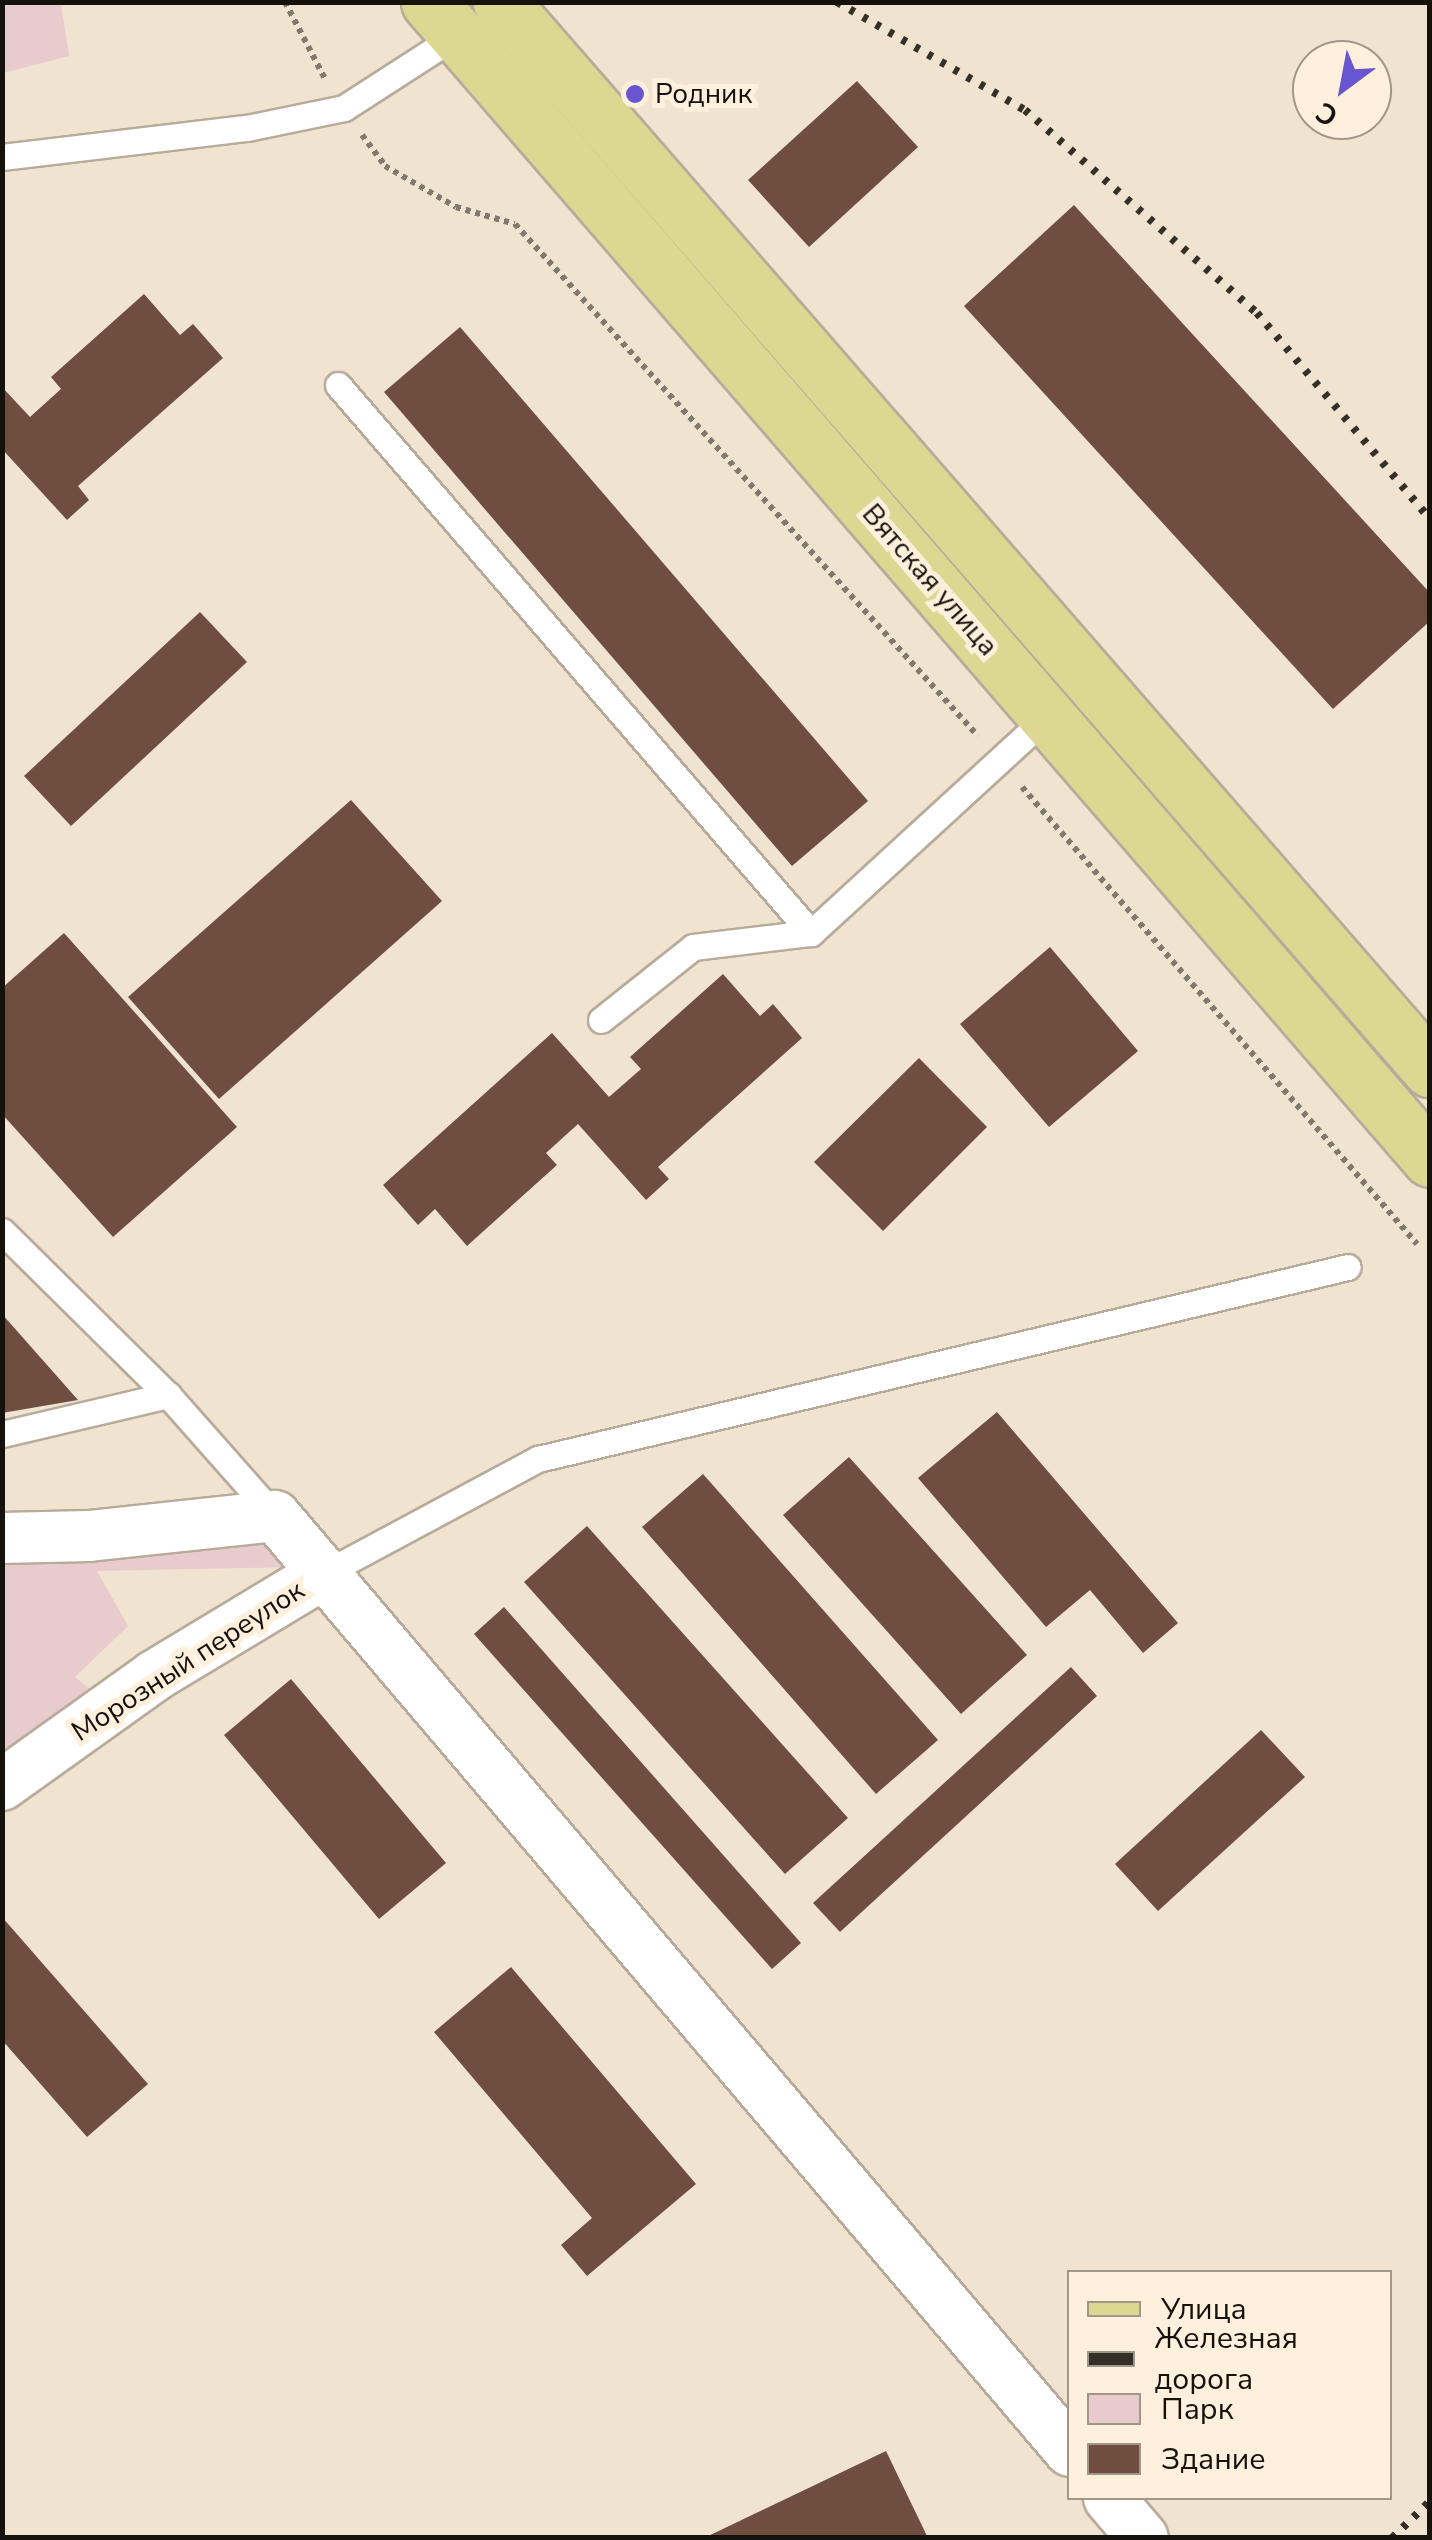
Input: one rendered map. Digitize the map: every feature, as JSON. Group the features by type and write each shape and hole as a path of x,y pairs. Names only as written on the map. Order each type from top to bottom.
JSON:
{"main road":[{"name":"Вятская улица","path":"501,2 1430,1069"},
{"name":"Вятская улица","path":"443,19 1430,1160"}],"street":[{"path":"2,1538 89,1536 275,1516 1067,2447"},
{"name":"Морозный переулок","path":"2,1785 154,1676 326,1573"},
{"path":"1111,2500 1143,2538"}],"lane":[{"path":"2,156 247,128 344,108 443,19"},
{"path":"338,386 811,932"},
{"path":"601,1020 693,947 811,932 1088,679"},
{"path":"2,1231 168,1396 275,1516"},
{"path":"326,1573 538,1459 1348,1267"},
{"path":"2,1434 168,1396"}],"path":[{"path":"284,2 344,108 385,166 456,207 515,224 1000,760 1417,1244"}],"green space":[{"path":"3,2 61,3 69,56 3,73"},
{"path":"271,1526 300,1567 97,1571 128,1626 75,1677 102,1699 3,1782 3,1541"}],"building":[{"path":"857,81 918,147 809,247 748,180"},
{"path":"1074,205 1430,593 1430,621 1333,709 964,306"},
{"path":"144,294 180,335 193,324 223,358 78,486 89,500 67,520 2,449 2,387 30,417 61,389 51,377"},
{"path":"460,327 868,801 792,866 384,392"},
{"path":"200,612 247,662 71,826 24,776"},
{"path":"351,800 442,901 219,1099 128,997"},
{"path":"64,933 237,1127 113,1237 2,1114 2,988"},
{"path":"1050,947 1138,1051 1049,1127 960,1024"},
{"path":"723,974 760,1016 773,1004 802,1038 658,1167 669,1179 646,1200 578,1124 546,1153 557,1165 467,1246 435,1209 418,1225 383,1185 552,1033 609,1097 641,1069 630,1057"},
{"path":"919,1058 987,1127 883,1231 814,1162"},
{"path":"2,1314 78,1400 2,1413"},
{"path":"997,1412 1178,1623 1143,1653 1090,1590 1046,1627 918,1478"},
{"path":"849,1457 1027,1655 961,1714 783,1515"},
{"path":"703,1474 938,1740 876,1794 642,1527"},
{"path":"587,1526 848,1818 785,1874 524,1582"},
{"path":"504,1607 801,1943 772,1969 474,1634"},
{"path":"1071,1667 1097,1696 840,1932 813,1903"},
{"path":"291,1679 446,1863 379,1919 224,1735"},
{"path":"1261,1730 1305,1777 1158,1911 1115,1864"},
{"path":"2,1917 148,2084 87,2137 2,2040"},
{"path":"511,1967 696,2184 587,2276 561,2245 592,2218 434,2032"},
{"path":"886,2451 928,2538 704,2538"}],"railway":[{"path":"837,2 1025,110 1257,313 1430,519"},
{"path":"1392,2538 1430,2501"}],"place":[{"name":"Родник","path":"635,94"}]}
